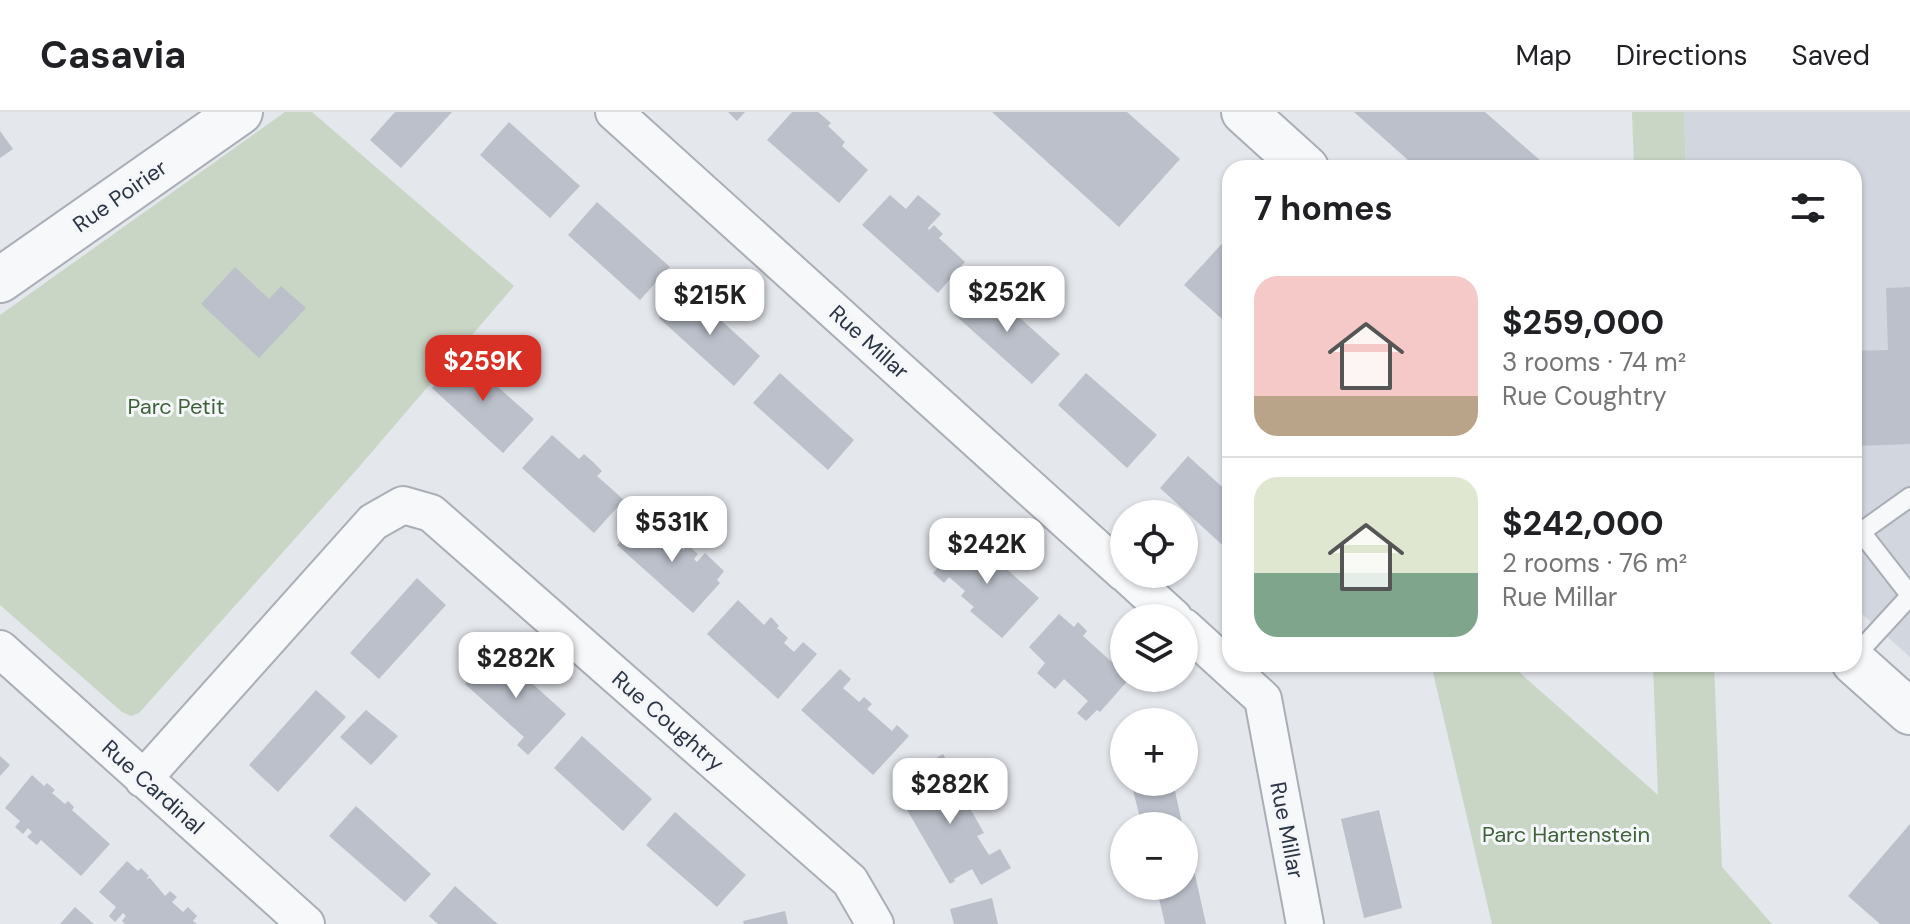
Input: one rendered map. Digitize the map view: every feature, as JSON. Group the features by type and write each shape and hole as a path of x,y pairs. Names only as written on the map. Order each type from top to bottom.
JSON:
{"street":[{"name":"Rue Poirier","path":"0,280 240,112"},
{"name":"Rue Millar","path":"614,112 1110,559"},
{"path":"1244,112 1297,160"},
{"name":"Rue Coughtry","path":"143,779 373,522 403,505 431,513 850,881 875,924"},
{"name":"Rue Millar","path":"1141,588 1159,604"},
{"name":"Rue Millar","path":"1198,640 1222,662"},
{"name":"Rue Cardinal","path":"0,649 306,924"},
{"path":"1862,667 1910,712"},
{"name":"Rue Millar","path":"1233,672 1263,699 1305,924"}],"lane":[{"path":"1862,531 1910,497"},
{"path":"1862,533 1910,596 1862,651"}],"shaded area":[{"path":"1684,112 1910,112 1910,657 1862,614 1862,160 1686,160"}],"green space":[{"name":"Parc Petit","path":"285,112 312,112 514,286 359,467 139,713 131,716 122,712 0,605 0,315"},
{"path":"1632,112 1684,112 1686,160 1634,160"},
{"name":"Parc Hartenstein","path":"1433,672 1519,672 1658,795 1653,672 1714,672 1722,867 1772,924 1492,924"}],"building":[{"path":"395,112 452,112 401,168 370,140"},
{"path":"728,112 745,112 737,121"},
{"path":"792,112 818,112 845,142 842,146 868,170 839,203 767,140"},
{"path":"992,112 1127,112 1180,159 1119,227"},
{"path":"1354,112 1485,112 1540,160 1408,160"},
{"path":"509,122 580,186 550,218 480,155"},
{"path":"0,131 13,149 0,158"},
{"path":"890,195 906,209 918,195 941,214 929,230 934,225 943,234 939,238 965,262 938,293 862,225"},
{"path":"597,202 670,267 640,300 568,235"},
{"path":"1222,244 1222,319 1184,285"},
{"path":"235,267 269,299 281,286 306,308 259,358 201,304"},
{"path":"982,284 1060,354 1032,384 955,315"},
{"path":"1910,287 1910,444 1862,446 1862,351 1888,350 1886,288"},
{"path":"686,288 760,356 734,386 659,318"},
{"path":"463,355 489,379 494,373 503,382 498,387 534,419 503,453 432,388"},
{"path":"780,373 854,440 828,470 753,403"},
{"path":"1086,373 1157,435 1127,468 1058,405"},
{"path":"552,435 579,459 584,454 593,462 602,471 597,476 624,500 594,533 522,468"},
{"path":"1188,456 1222,487 1222,545 1198,523 1198,500 1173,500 1160,488"},
{"path":"644,515 683,550 688,545 698,554 694,559 697,562 705,553 724,571 717,580 720,583 693,613 617,545"},
{"path":"968,534 984,548 987,544 995,551 991,555 1039,598 1002,638 970,611 974,607 961,596 965,591 949,577 944,583 933,573"},
{"path":"417,578 446,605 379,679 350,653"},
{"path":"738,600 764,625 771,617 788,638 784,643 794,652 803,642 817,654 778,699 707,634"},
{"path":"1059,614 1074,627 1078,622 1087,631 1083,636 1110,660 1110,692 1118,692 1100,712 1097,710 1086,721 1077,713 1088,701 1064,679 1055,689 1037,673 1045,663 1029,647"},
{"path":"495,650 566,714 528,755 517,745 524,737 465,684"},
{"path":"840,669 851,679 843,688 859,702 864,697 872,704 867,709 892,731 897,725 909,736 873,775 801,710"},
{"path":"316,690 346,717 278,792 249,765"},
{"path":"366,710 398,736 371,765 340,737"},
{"path":"582,736 652,799 623,831 554,768"},
{"path":"943,754 951,769 942,774 945,780 955,774 962,786 952,792 958,802 964,798 984,833 977,836 989,855 1000,849 1011,868 981,885 972,869 950,884 899,796 922,786 914,771"},
{"path":"0,756 10,765 0,776"},
{"path":"32,775 44,786 47,783 55,790 52,793 65,804 68,801 74,807 72,810 110,844 81,876 41,840 37,845 27,837 32,832 28,828 23,834 15,827 20,821 5,808"},
{"path":"1134,796 1176,796 1180,812 1138,812"},
{"path":"356,806 431,874 405,902 329,836"},
{"path":"1379,810 1402,908 1364,918 1341,819"},
{"path":"675,812 746,875 717,907 646,845"},
{"path":"1910,824 1910,924 1880,924 1848,896"},
{"path":"127,861 138,871 141,868 149,876 146,879 150,878 165,896 170,891 177,897 172,902 183,912 188,907 197,916 193,921 197,924 125,924 122,921 126,916 123,913 115,922 109,916 116,907 99,892"},
{"path":"455,886 498,924 438,924 429,916"},
{"path":"1198,888 1206,924 1165,924 1159,900 1198,900"},
{"path":"992,898 998,924 954,924 950,909"},
{"path":"75,907 94,924 60,924"},
{"path":"785,911 788,924 744,924 743,921"}]}
